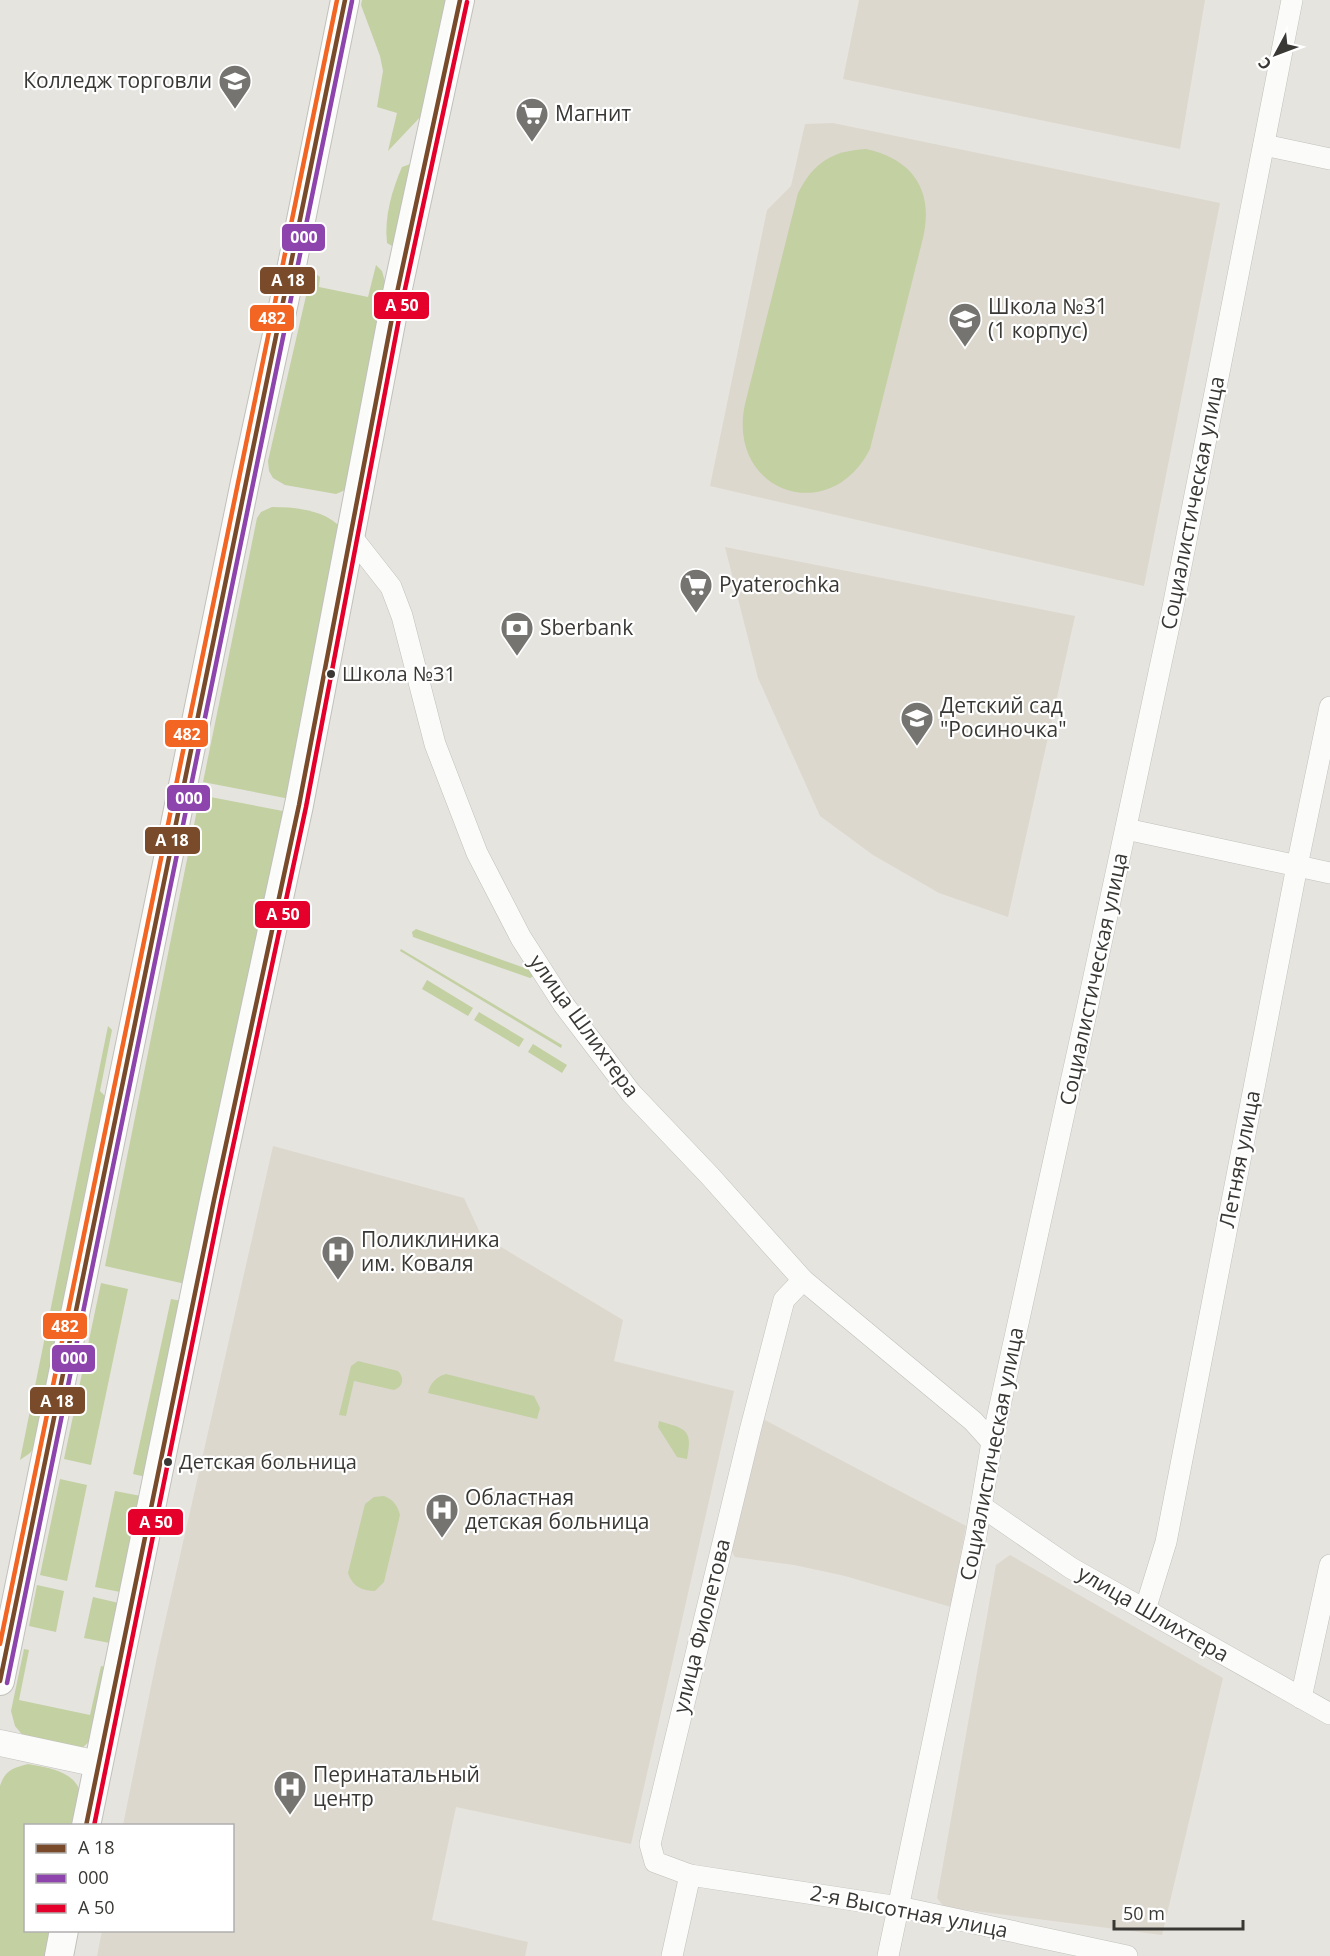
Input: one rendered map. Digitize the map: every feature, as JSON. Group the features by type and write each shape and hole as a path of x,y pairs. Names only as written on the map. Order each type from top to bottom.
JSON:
{"main road":[{"path":"0,1681 345,0"},
{"path":"86,1824 217,1189 299,805 395,302 460,0"},
{"path":"59,1956 64,1932"}],"street":[{"name":"Социалистическая улица","path":"888,1956 981,1506 992,1442 1126,830 1293,0"},
{"path":"1264,145 1330,159"},
{"name":"улица Шлихтера","path":"351,536 391,587 402,616 435,744 477,853 520,938 564,1005 631,1093 710,1176 802,1280 973,1421 992,1442"},
{"name":"Летняя улица","path":"1145,1610 1168,1531 1330,707"},
{"path":"1126,830 1330,873"},
{"name":"улица Фиолетова","path":"690,1875 654,1862 650,1844 781,1310 784,1300 802,1280"},
{"name":"улица Шлихтера","path":"981,1506 1071,1568 1330,1714"},
{"path":"1301,1698 1330,1565"},
{"path":"0,1743 98,1764"},
{"path":"672,1956 690,1875"},
{"name":"2-я Высотная улица","path":"690,1875 899,1907 1079,1951 1127,1956"}],"shaded area":[{"path":"859,0 1205,0 1180,149 843,79"},
{"name":"Школа №31 (1 корпус)","path":"833,123 1220,203 1144,586 710,486 767,210 791,186 805,124"},
{"name":"Детский сад \"Росиночка\"","path":"725,547 1075,616 1008,917 939,893 873,855 820,816 758,678"},
{"name":"Областная детская больница","path":"273,1146 464,1198 481,1235 623,1320 614,1361 734,1391 631,1844 456,1807 432,1920 528,1942 525,1956 97,1956 102,1932 234,1932 234,1824 123,1824 157,1657"},
{"path":"761,1418 966,1526 951,1607 845,1576 794,1565 735,1557 729,1547"},
{"path":"1010,1555 1223,1678 1162,1935 944,1907 937,1898 996,1565"}],"green space":[{"path":"362,0 455,0 424,113 388,151 397,113 377,107 383,71 380,56 361,5"},
{"path":"866,149 896,161 908,169 916,180 925,206 926,221 923,238 870,449 852,474 830,488 807,493 785,489 765,478 751,459 743,434 745,404 798,193 811,173 825,160 843,152"},
{"path":"416,162 399,250 387,243 390,204 402,167"},
{"path":"376,265 382,271 385,282 350,488 336,494 285,485 273,478 269,471 268,461 309,283 316,274 320,277 319,287 368,297"},
{"path":"272,507 310,511 328,518 342,529 290,799 203,782 257,518 261,512"},
{"path":"200,795 288,812 190,1285 105,1266"},
{"path":"416,929 533,971 534,976 530,978 413,937 412,932"},
{"path":"401,949 562,1045 561,1048 400,951"},
{"path":"427,980 473,1008 468,1016 422,989"},
{"path":"479,1012 524,1039 519,1047 474,1020"},
{"path":"108,1026 112,1030 100,1091 110,1101 38,1442 30,1453 20,1460"},
{"path":"533,1044 567,1065 562,1073 528,1052"},
{"path":"101,1283 128,1289 91,1465 64,1459"},
{"path":"171,1299 187,1302 150,1478 133,1474"},
{"path":"358,1361 398,1371 402,1376 402,1382 394,1390 354,1381 346,1416 339,1415 351,1366"},
{"path":"446,1374 534,1396 540,1408 537,1419 428,1393 434,1381"},
{"path":"659,1421 676,1426 688,1436 687,1459 677,1457 658,1427"},
{"path":"60,1479 87,1485 67,1581 40,1575"},
{"path":"115,1491 146,1497 125,1593 95,1587"},
{"path":"384,1496 394,1503 400,1515 384,1582 375,1591 366,1590 358,1587 348,1573 365,1504 374,1497"},
{"path":"37,1585 64,1591 56,1632 29,1626"},
{"path":"93,1597 123,1604 115,1644 84,1638"},
{"path":"24,1649 29,1650 19,1700 90,1715 101,1666 110,1668 91,1740 81,1749 25,1738 15,1726 11,1711"},
{"path":"28,1764 58,1771 72,1779 81,1796 80,1824 24,1824 24,1932 58,1932 52,1956 0,1956 0,1786 4,1776"}],"transit line":[{"name":"482","path":"0,1644 337,0"},
{"path":"0,1681 345,0"},
{"path":"86,1824 214,1200 299,805 395,302 460,0"},
{"name":"000","path":"7,1683 352,1"},
{"path":"94,1824 221,1202 306,807 402,303 467,2"}],"place":[{"name":"Колледж торговли","path":"235,110"},
{"name":"Магнит","path":"532,143"},
{"name":"Школа №31 (1 корпус)","path":"965,348"},
{"name":"Pyaterochka","path":"696,614"},
{"name":"Sberbank","path":"517,657"},
{"name":"Школа №31","path":"331,674"},
{"name":"Детский сад \"Росиночка\"","path":"917,747"},
{"name":"Поликлиника им. Коваля","path":"338,1281"},
{"name":"Детская больница","path":"168,1462"},
{"name":"Областная детская больница","path":"442,1539"},
{"name":"Перинатальный центр","path":"290,1816"}]}
